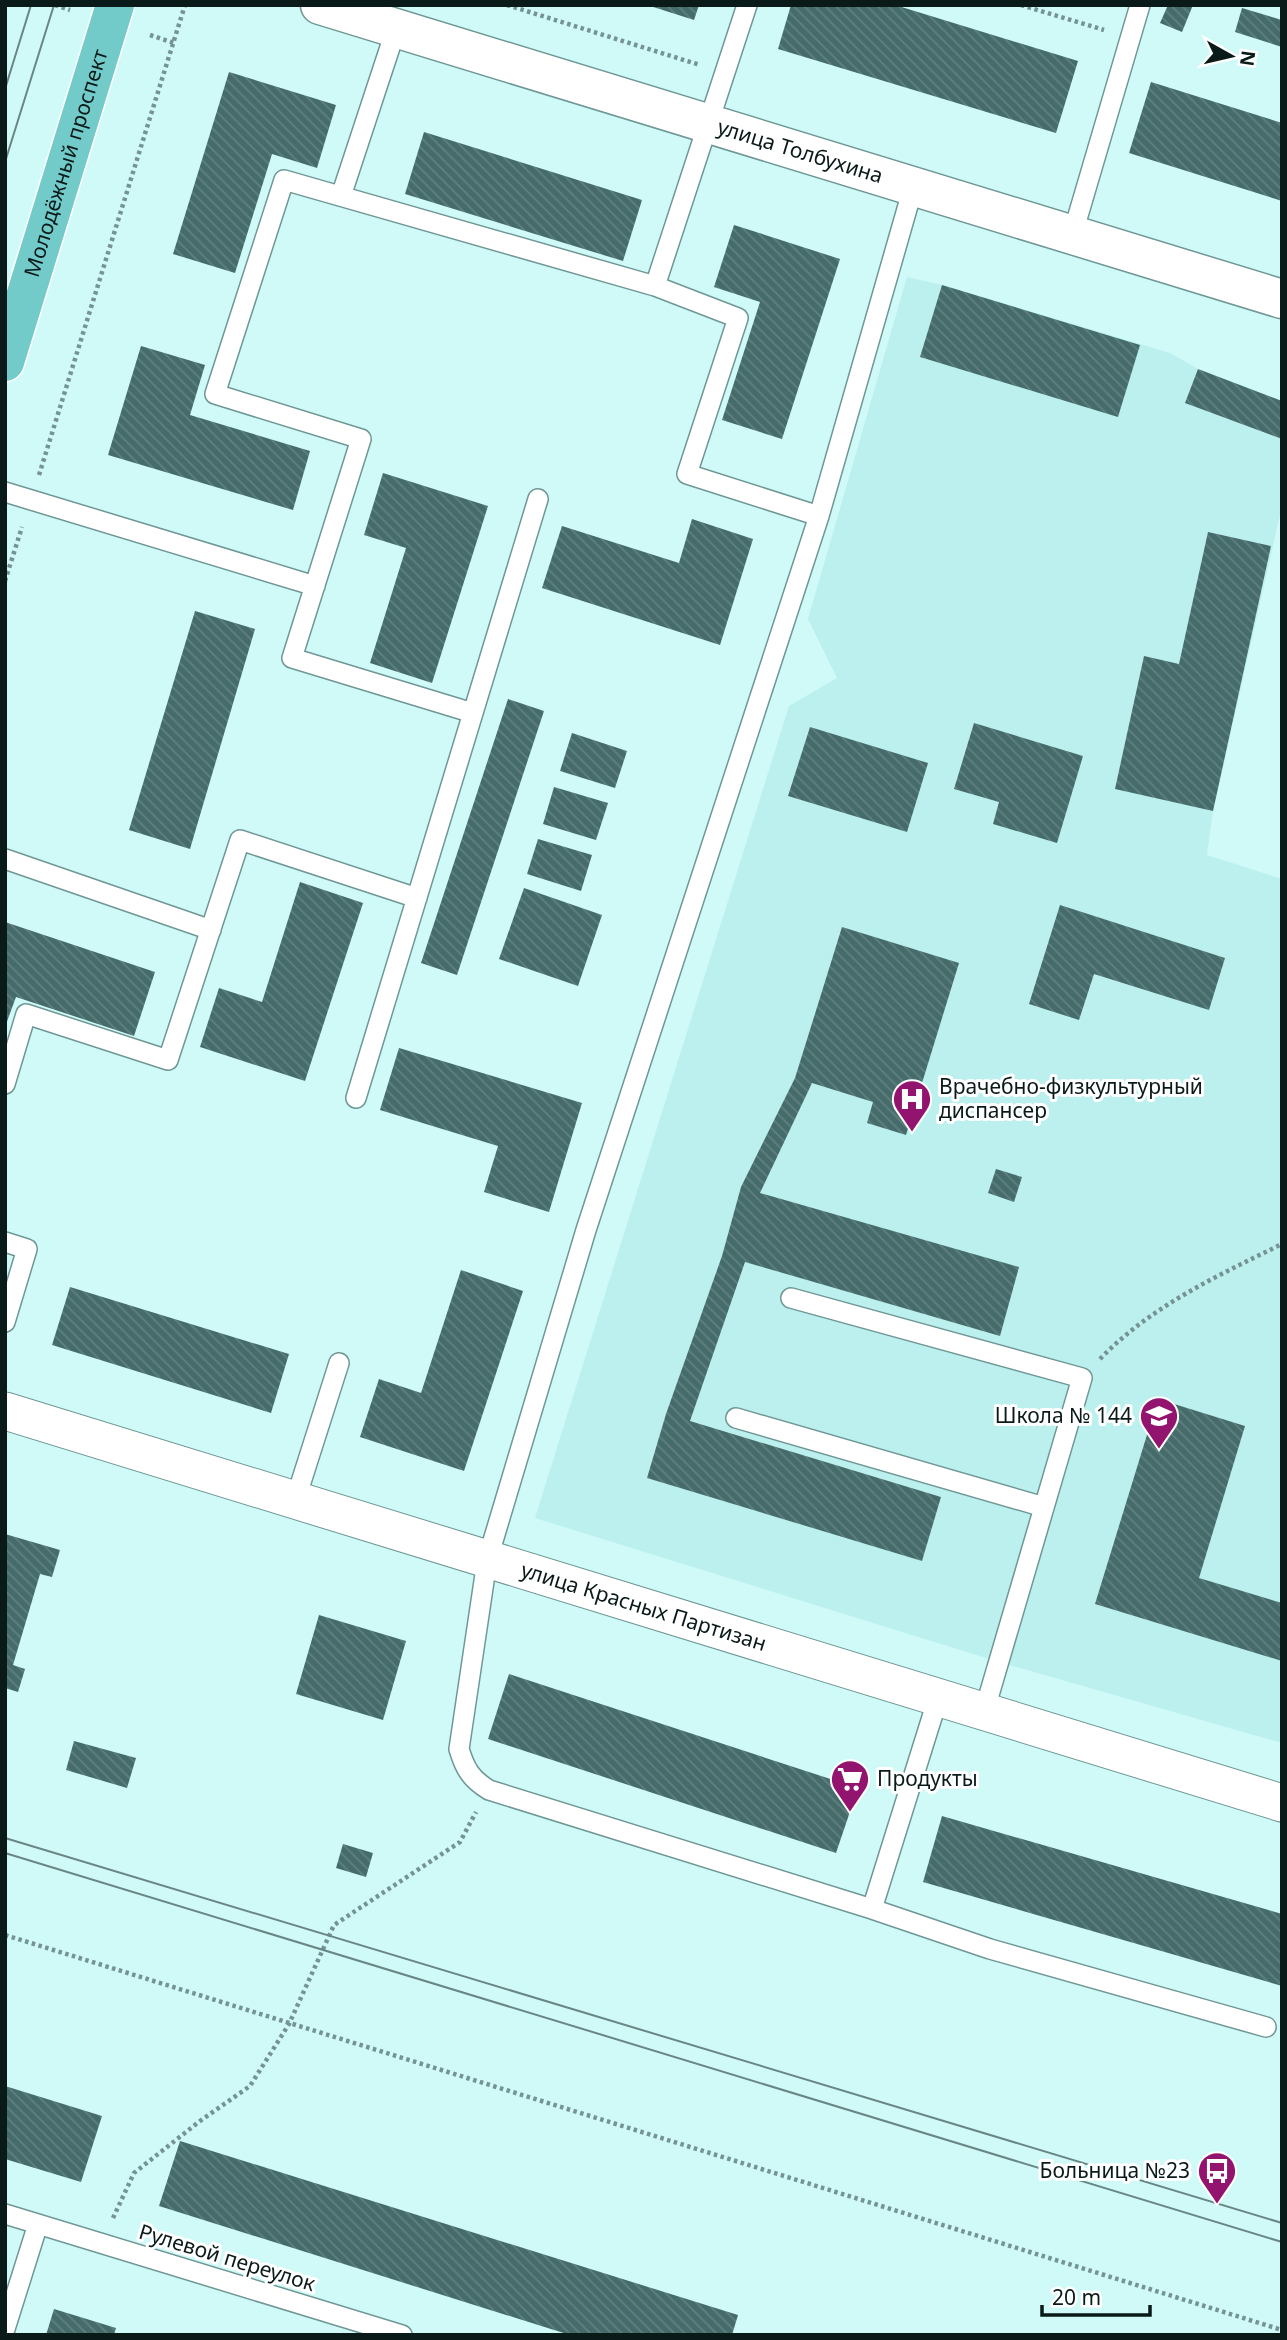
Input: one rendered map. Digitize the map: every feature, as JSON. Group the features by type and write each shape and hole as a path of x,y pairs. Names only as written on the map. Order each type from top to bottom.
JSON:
{"main road":[{"name":"Молодёжный проспект","path":"5,362 116,5"}],"street":[{"name":"улица Толбухина","path":"320,5 1282,299"},
{"name":"улица Красных Партизан","path":"5,1411 486,1561 1282,1803"}],"lane":[{"path":"655,286 747,5"},
{"path":"1072,236 1140,5"},
{"path":"341,196 396,29"},
{"path":"473,713 292,658 360,439 215,394 284,180 655,286 738,318 687,474 818,516"},
{"path":"913,188 818,516 586,1230 486,1561 459,1749 464,1768 475,1781 489,1790 872,1909 990,1949 1266,2026"},
{"path":"5,492 315,586"},
{"path":"356,1098 538,499"},
{"path":"5,1084 26,1014 168,1060 240,840 417,898"},
{"path":"5,859 211,930"},
{"path":"5,1242 27,1248 5,1322"},
{"path":"791,1298 1082,1378 984,1712"},
{"path":"295,1502 339,1363"},
{"path":"736,1418 1044,1507"},
{"path":"872,1909 938,1698"},
{"name":"Рулевой переулок","path":"5,2214 402,2335"},
{"path":"5,2329 38,2224"}],"path":[{"path":"55,5 70,10"},
{"path":"5,581 185,5"},
{"path":"507,5 725,72"},
{"path":"1021,5 1130,37"},
{"path":"150,35 174,43"},
{"path":"1082,1378 1120,1338 1189,1290 1282,1244"},
{"path":"101,2243 134,2173 250,2086 289,2024 334,1925 460,1842 489,1790"},
{"path":"5,1935 1282,2330"}],"shaded area":[{"path":"907,277 1170,353 1198,369 1282,401 1282,506 1213,811 1207,855 1282,879 1282,1743 999,1662 535,1518 789,706 837,678 808,619"}],"building":[{"path":"647,5 699,5 694,20"},
{"path":"791,5 895,5 1078,61 1056,133 778,49"},
{"path":"1168,5 1193,5 1182,32 1160,23"},
{"path":"1242,8 1282,20 1282,47 1235,32"},
{"path":"229,72 336,105 317,168 272,154 235,273 173,254"},
{"path":"1151,82 1282,123 1282,201 1129,153"},
{"path":"424,132 642,200 623,261 405,194"},
{"path":"734,225 840,259 782,439 722,420 760,302 714,287"},
{"path":"942,285 1140,345 1118,417 920,357"},
{"path":"141,346 205,365 190,415 310,451 293,510 108,455"},
{"path":"1198,369 1282,401 1282,439 1185,403"},
{"path":"383,473 488,506 432,683 370,663 406,548 364,535"},
{"path":"692,519 753,539 720,645 542,588 562,526 679,563"},
{"path":"1208,532 1271,546 1213,811 1115,789 1144,656 1179,664"},
{"path":"195,611 255,629 190,849 129,830"},
{"path":"508,699 544,711 457,975 421,963"},
{"path":"974,723 1083,756 1057,843 993,824 999,802 954,789"},
{"path":"810,727 928,763 907,832 788,796"},
{"path":"572,733 627,751 615,788 560,771"},
{"path":"554,787 608,803 596,840 543,824"},
{"path":"538,839 592,855 581,891 527,874"},
{"path":"300,882 363,903 305,1081 200,1047 219,988 262,1002"},
{"path":"524,888 602,915 578,986 499,959"},
{"path":"1060,905 1225,958 1209,1010 1094,974 1079,1020 1029,1004"},
{"path":"5,922 155,972 134,1036 16,997 5,1027"},
{"path":"842,927 959,963 906,1135 867,1123 873,1102 812,1083 760,1193 1019,1267 1000,1336 745,1262 690,1421 941,1497 922,1561 647,1478 666,1414 722,1256 741,1187 795,1078"},
{"path":"399,1048 582,1103 549,1212 484,1192 498,1146 380,1110"},
{"path":"996,1169 1022,1177 1014,1202 988,1193"},
{"path":"461,1270 523,1291 464,1471 360,1437 379,1379 421,1393"},
{"path":"70,1287 289,1354 271,1413 52,1345"},
{"path":"1158,1399 1245,1426 1199,1578 1282,1603 1282,1661 1095,1604"},
{"path":"5,1534 60,1550 52,1577 40,1574 13,1665 25,1669 18,1692 5,1688"},
{"path":"319,1615 406,1641 383,1720 296,1694"},
{"path":"509,1674 858,1788 836,1853 488,1739"},
{"path":"74,1741 136,1758 127,1788 66,1770"},
{"path":"942,1816 1282,1914 1282,1986 923,1882"},
{"path":"343,1844 373,1853 366,1877 336,1868"},
{"path":"5,2086 102,2116 81,2182 5,2159"},
{"path":"180,2141 738,2315 732,2335 570,2335 159,2206"},
{"path":"54,2309 116,2328 114,2335 46,2335"}],"tram line":[{"path":"5,89 31,5"},
{"path":"5,162 54,5"},
{"path":"5,1838 1282,2223"},
{"path":"5,1853 1282,2242"}],"place":[{"name":"Врачебно-физкультурный диспансер","path":"912,1133"},
{"name":"Школа № 144","path":"1159,1450"},
{"name":"Продукты","path":"850,1813"},
{"name":"Больница №23","path":"1217,2205"}]}
